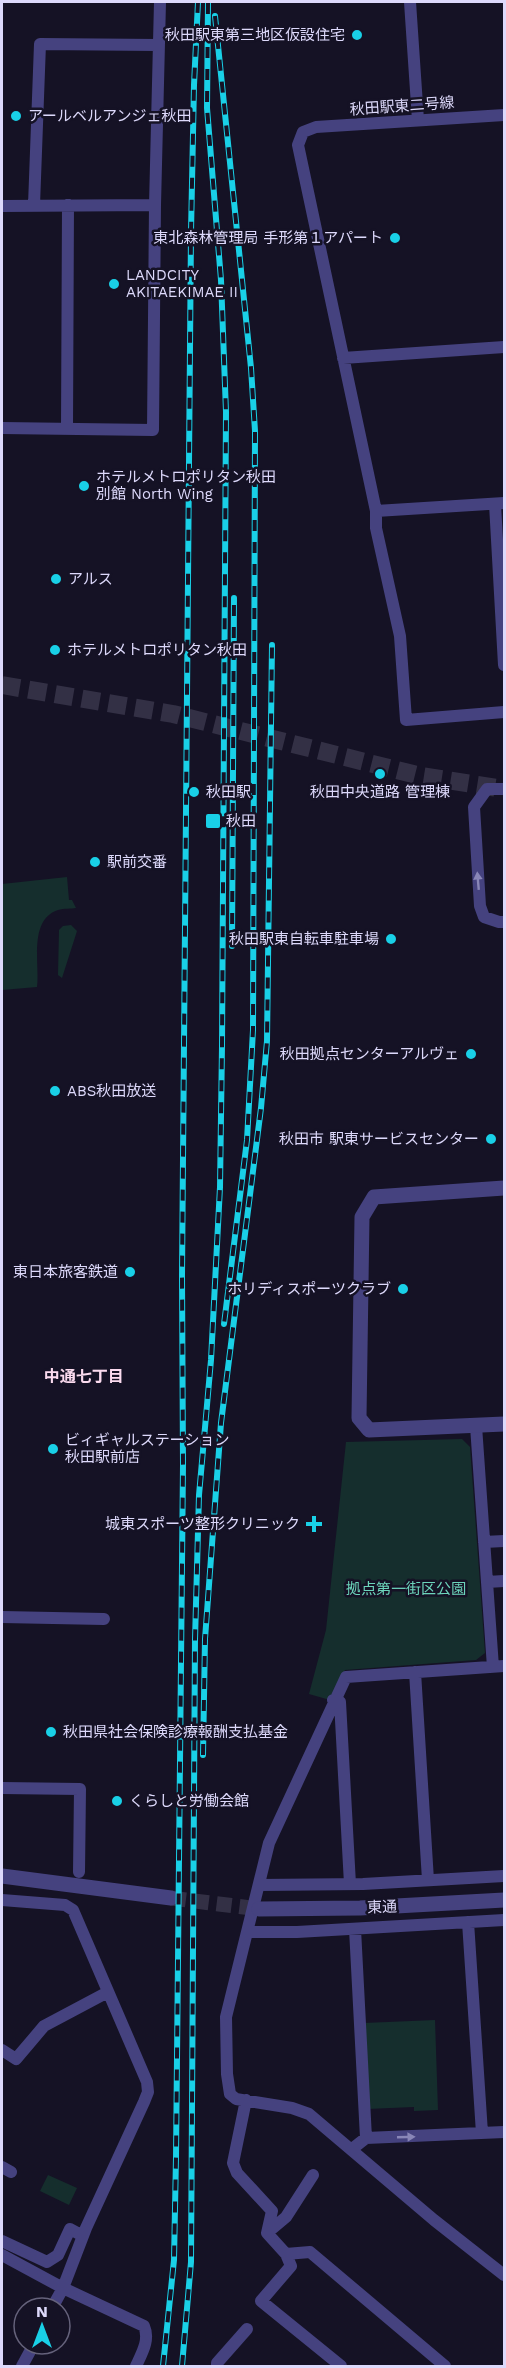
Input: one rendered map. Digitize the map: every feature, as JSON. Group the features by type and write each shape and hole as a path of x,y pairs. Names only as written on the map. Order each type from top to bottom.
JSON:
{"street":[{"path":"2,428 153,430 160,2"},
{"path":"410,2 418,120"},
{"path":"34,205 40,44 158,45"},
{"name":"秋田駅東二号線","path":"343,358 298,153 298,140 303,132 324,126 504,115"},
{"path":"67,428 68,205"},
{"path":"2,206 155,206"},
{"path":"504,347 343,358 376,511 376,528 400,636 406,720 504,712"},
{"path":"376,511 500,503 504,665"},
{"path":"504,789 487,789 474,807 480,906 484,917 504,922"},
{"path":"504,1188 375,1197 362,1217 359,1418 369,1431 504,1424"},
{"path":"476,1426 487,1582 499,1666 346,1677 333,1700 269,1843 226,2017 227,2074 230,2094 236,2099 292,2108 309,2114 434,2220 504,2275"},
{"path":"484,1542 504,1541"},
{"path":"487,1582 504,1581"},
{"path":"2,1617 104,1619"},
{"path":"415,1672 428,1880"},
{"path":"333,1700 340,1702 350,1884"},
{"path":"2,1788 80,1789 79,1872"},
{"path":"2,1876 171,1898"},
{"path":"259,1885 350,1884 504,1876"},
{"path":"2,1900 65,1905 73,1910 147,2082 148,2092 83,2235 59,2296"},
{"name":"東通","path":"259,1909 360,1908 504,1900"},
{"path":"247,1932 297,1932 504,1920"},
{"path":"468,1922 482,2133"},
{"path":"355,1929 366,2138"},
{"path":"2,2050 16,2059 44,2026 108,1992"},
{"path":"246,2100 233,2163 237,2173 272,2211 267,2233"},
{"path":"352,2149 366,2138 504,2132"},
{"path":"267,2233 286,2217 313,2175"},
{"path":"2,2241 47,2262 58,2255 70,2229 83,2235"},
{"path":"267,2233 286,2254 291,2266 261,2301 341,2367"},
{"path":"286,2254 310,2252 446,2367"},
{"path":"2,2255 63,2288 144,2326 147,2334 146,2344 136,2367"},
{"path":"217,2367 217,2363 247,2329"}],"green space":[{"path":"67,877 69,900 72,900 76,908 58,910 42,923 37,944 37,987 2,990 2,884"},
{"path":"71,925 77,931 62,978 58,975 59,930 63,926"},
{"name":"拠点第一街区公園","path":"462,1439 470,1447 485,1653 476,1660 345,1670 330,1700 309,1694 326,1630 346,1442"},
{"path":"435,2020 438,2110 414,2111 414,2107 367,2109 364,2023"},
{"path":"48,2175 77,2188 69,2205 40,2191"}],"tunnel":[{"path":"2,685 173,714 421,776 504,789"},
{"path":"171,1898 259,1909"}],"railway":[{"path":"163,2366 174,2260 176,2157 191,232 198,2"},
{"path":"182,2366 191,2262 195,1640 199,1495 211,1360 220,1187 222,1046 226,412 221,280 207,108 208,2"},
{"path":"215,16 251,368 255,431 253,1030 247,1140 224,1324"},
{"path":"232,946 234,598"},
{"path":"203,1755 205,1639 221,1423 261,1108 267,1041 272,645"}],"place":[{"name":"秋田駅東第三地区仮設住宅","path":"357,35"},
{"name":"アールベルアンジェ秋田","path":"16,116"},
{"name":"東北森林管理局 手形第１アパート","path":"395,238"},
{"name":"LANDCITY AKITAEKIMAE II","path":"114,284"},
{"name":"ホテルメトロポリタン秋田 別館 North Wing","path":"84,486"},
{"name":"アルス","path":"56,579"},
{"name":"ホテルメトロポリタン秋田","path":"55,650"},
{"name":"秋田中央道路 管理棟","path":"380,774"},
{"name":"秋田駅","path":"194,792"},
{"name":"秋田","path":"213,821"},
{"name":"駅前交番","path":"95,862"},
{"name":"秋田駅東自転車駐車場","path":"391,939"},
{"name":"秋田拠点センターアルヴェ","path":"471,1054"},
{"name":"ABS秋田放送","path":"55,1091"},
{"name":"秋田市 駅東サービスセンター","path":"491,1139"},
{"name":"東日本旅客鉄道","path":"130,1272"},
{"name":"ホリディスポーツクラブ","path":"403,1289"},
{"name":"ビィギャルステーション 秋田駅前店","path":"53,1449"},
{"name":"城東スポーツ整形クリニック","path":"314,1524"},
{"name":"秋田県社会保険診療報酬支払基金","path":"51,1732"},
{"name":"くらしと労働会館","path":"117,1801"}],"district":[{"name":"中通七丁目","path":"84,1376"}]}
